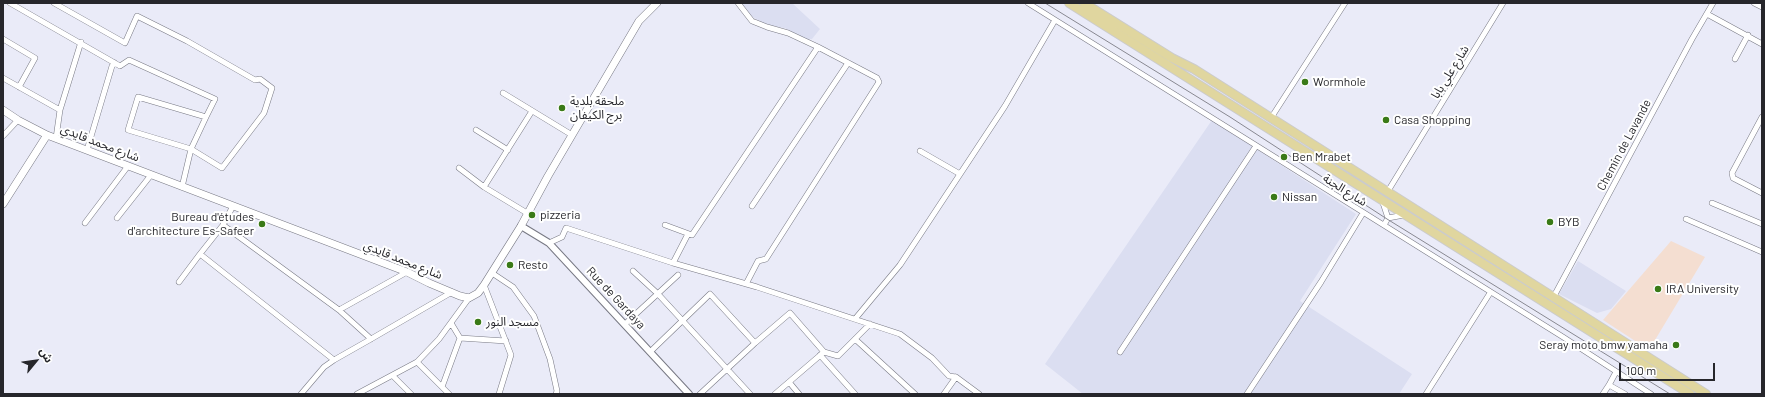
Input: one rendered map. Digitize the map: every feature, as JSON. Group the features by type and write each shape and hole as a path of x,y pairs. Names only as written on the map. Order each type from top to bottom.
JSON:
{"main road":[{"path":"469,298 478,293 492,273 521,226 572,135 639,22 656,3"},
{"path":"1068,3 1690,394"},
{"path":"1084,3 1172,58 1194,69 1706,394"},
{"name":"شارع محمد قايدي","path":"3,110 18,120 56,138 407,272 469,298"},
{"path":"3,204 47,134"}],"street":[{"path":"10,3 81,42 120,66 129,60 215,99 191,149 182,187"},
{"path":"54,3 125,43 137,16 256,80 260,79 272,88 264,113 222,168 191,149 128,130 138,97 206,117"},
{"path":"738,3 752,21 766,27 788,33 877,78 879,82 767,259 764,261 758,261 746,284"},
{"name":"شارع الجنة","path":"1028,3 1384,225 1651,394"},
{"path":"1271,118 1345,3"},
{"name":"شارع علي بابا","path":"1388,191 1503,3"},
{"name":"Chemin de Lavande","path":"1553,298 1692,39 1713,3"},
{"path":"1754,3 1762,8"},
{"path":"1707,14 1762,44"},
{"path":"856,319 900,265 1005,106 1055,20"},
{"path":"1735,59 1748,35"},
{"path":"3,39 35,58 18,87"},
{"path":"56,138 60,110 81,42"},
{"path":"665,225 692,235 818,48"},
{"path":"87,150 112,66 115,62"},
{"path":"752,206 848,63"},
{"path":"3,78 60,110"},
{"path":"503,93 572,135"},
{"path":"484,187 532,111"},
{"path":"1762,117 1732,173 1733,178 1762,193"},
{"path":"3,136 18,120"},
{"path":"476,130 508,150"},
{"path":"1120,352 1256,146"},
{"path":"920,151 960,174"},
{"path":"85,223 128,166"},
{"path":"459,168 484,187 528,213"},
{"path":"117,218 151,175"},
{"path":"1381,200 1386,207 1388,218 1384,225"},
{"path":"1712,203 1762,224"},
{"path":"179,282 223,225 233,206"},
{"path":"1247,394 1321,282 1363,213"},
{"path":"1388,218 1404,215"},
{"path":"1686,218 1762,252"},
{"path":"223,225 339,310 371,339"},
{"name":"Rue de Gardaya","path":"521,226 549,243 651,351 689,394"},
{"path":"549,243 562,237 566,228 900,334 932,358 949,376 956,377 979,394"},
{"path":"673,263 688,234"},
{"path":"200,254 334,360"},
{"path":"633,271 683,320 750,394"},
{"path":"339,310 407,272"},
{"path":"492,273 513,287 534,316 550,359 557,392 556,394"},
{"path":"625,324 678,275"},
{"path":"484,285 511,355 499,394"},
{"path":"301,394 324,367 334,360 452,292"},
{"path":"1426,394 1490,293"},
{"path":"651,351 710,294 755,343"},
{"path":"357,394 417,362 431,349 469,298"},
{"path":"700,394 790,313 855,394"},
{"path":"451,323 460,338"},
{"path":"775,394 822,354 838,356 870,324"},
{"path":"460,338 506,341"},
{"path":"442,387 460,338"},
{"path":"855,339 915,394"},
{"path":"417,362 449,394"},
{"path":"1604,394 1616,372"},
{"path":"393,376 411,394"},
{"path":"944,394 956,377"},
{"path":"789,382 799,394"},
{"path":"1609,385 1625,394"}],"shaded area":[{"path":"741,3 792,3 820,29 812,39 806,40 785,28 766,25 750,15"},
{"path":"1212,120 1356,214 1300,301 1412,374 1399,394 1083,394 1045,364"},
{"name":"IRA University","path":"1671,241 1705,257 1649,350 1603,320"},
{"path":"1578,261 1626,291 1611,309 1597,313 1559,294"}],"tram line":[{"path":"1045,3 1230,117 1387,219 1670,394"}],"place":[{"name":"Wormhole","path":"1305,82"},
{"name":"ملحقة بلدية برج الكيفان","path":"562,108"},
{"name":"Casa Shopping","path":"1386,120"},
{"name":"Ben Mrabet","path":"1284,157"},
{"name":"Nissan","path":"1274,197"},
{"name":"pizzeria","path":"532,215"},
{"name":"BYB","path":"1550,222"},
{"name":"Bureau d'études d'architecture Es-Safeer","path":"262,224"},
{"name":"Resto","path":"510,265"},
{"name":"IRA University","path":"1658,289"},
{"name":"مسجد النور","path":"478,322"},
{"name":"Seray moto bmw yamaha","path":"1676,345"}]}
